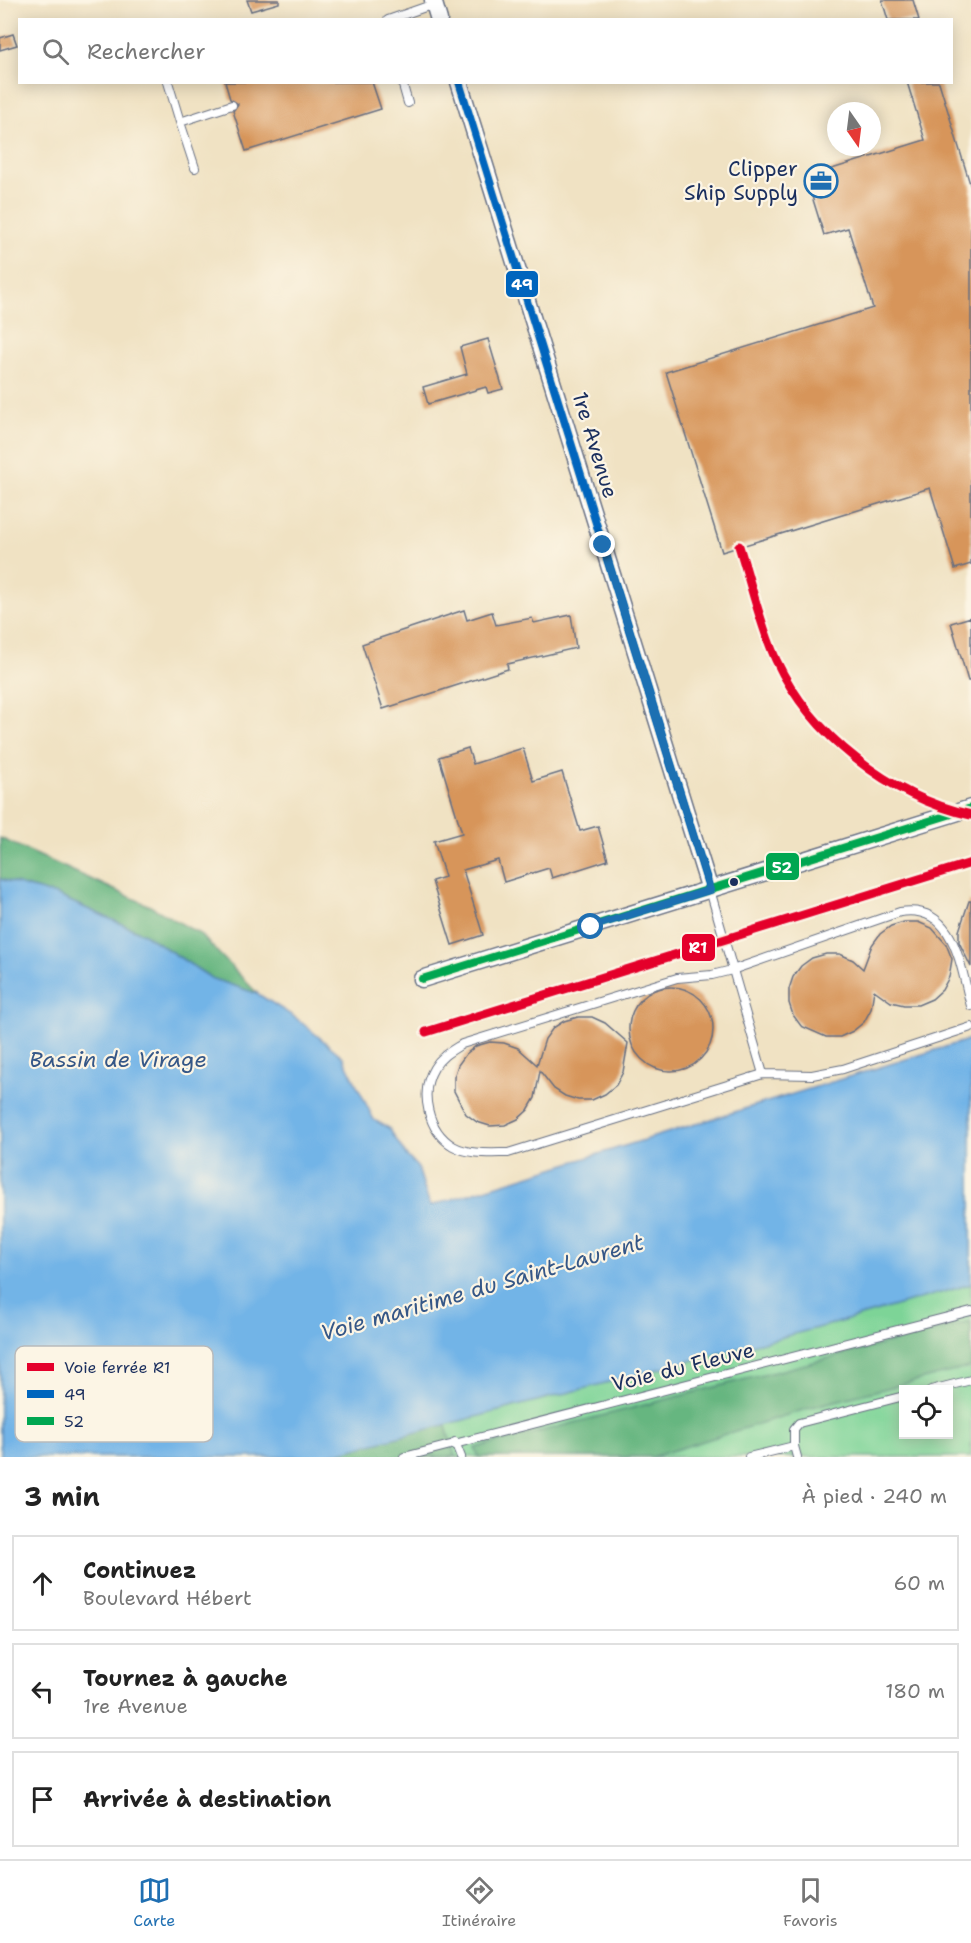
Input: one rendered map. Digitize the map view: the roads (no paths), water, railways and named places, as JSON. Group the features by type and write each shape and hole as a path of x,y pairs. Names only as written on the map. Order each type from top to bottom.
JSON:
{"street":[{"name":"1re Avenue","path":"460,84 710,890"},
{"path":"422,979 971,808"}],"lane":[{"path":"396,18 436,8"},
{"path":"169,84 195,168"},
{"path":"403,84 408,103"},
{"path":"180,122 232,105"},
{"path":"710,890 763,1074"},
{"path":"971,1006 954,945 942,923 927,912 917,909 900,912 732,970 712,975 677,978 462,1044 446,1054 434,1068 428,1084 430,1117 438,1131 453,1146 477,1153 508,1153 763,1074 812,1075 843,1069 971,1027"},
{"name":"Voie du Fleuve","path":"404,1457 455,1442 770,1364 971,1311"},
{"path":"949,1385 971,1380"},
{"path":"797,1457 794,1446 794,1428 799,1422 899,1397"},
{"path":"455,1442 461,1457"},
{"path":"749,1457 794,1446"}],"water":[{"path":"0,879 56,895 144,934 211,978 258,994 296,1018 343,1057 374,1120 389,1128 406,1155 418,1168 430,1206 971,1039 971,1284 836,1323 321,1457 0,1457"}],"rail line":[{"name":"R1","path":"739,546 770,646 791,687 810,713 856,759 883,778 911,794 971,815"},
{"name":"R1","path":"426,1032 971,863"}],"place":[{"name":"Clipper Ship Supply","path":"821,181"}],"water label":[{"name":"Bassin de Virage","path":"118,1059"},
{"name":"Voie maritime du Saint-Laurent","path":"482,1287"}]}
